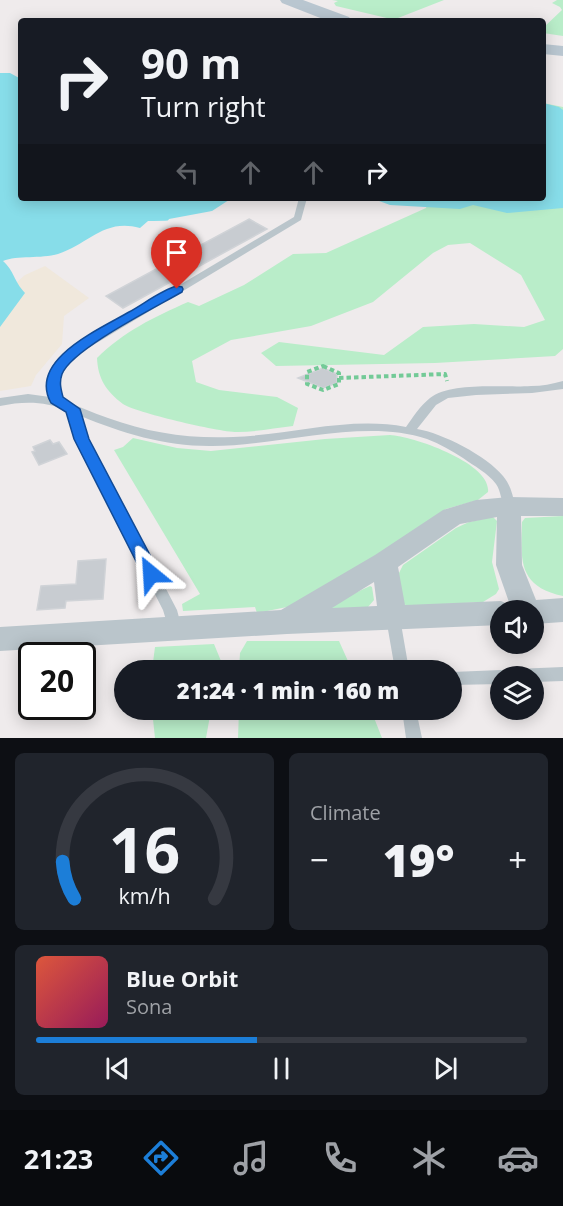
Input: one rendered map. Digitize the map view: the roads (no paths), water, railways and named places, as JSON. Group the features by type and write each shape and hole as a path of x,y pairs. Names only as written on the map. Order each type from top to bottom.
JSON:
{"main road":[{"path":"288,0 335,18"},
{"path":"546,49 563,51"}],"street":[{"path":"286,622 452,518 476,510 509,506 563,507"},
{"path":"509,506 509,565 522,600"},
{"path":"384,562 393,618"},
{"path":"544,611 563,610"},
{"path":"0,639 286,622 490,614"}],"lane":[{"path":"56,400 53,385 55,374 71,354 298,218 302,201"},
{"path":"409,431 437,398 450,393 526,392 563,385"},
{"path":"0,402 22,397 56,400 127,430 189,441 243,441 364,429 425,434 461,450 494,473 506,488 509,506"},
{"path":"73,409 82,439 170,610 175,629"},
{"path":"393,618 400,660"},
{"path":"544,675 563,674"},
{"path":"462,679 490,677"},
{"path":"411,720 414,738"}],"water":[{"path":"0,73 10,73 18,77 18,201 238,201 198,216 148,221 140,228 116,226 58,254 3,261 25,293 0,327"},
{"path":"546,104 563,110 563,208 507,213 473,205 460,209 390,205 379,201 546,201"}]}
